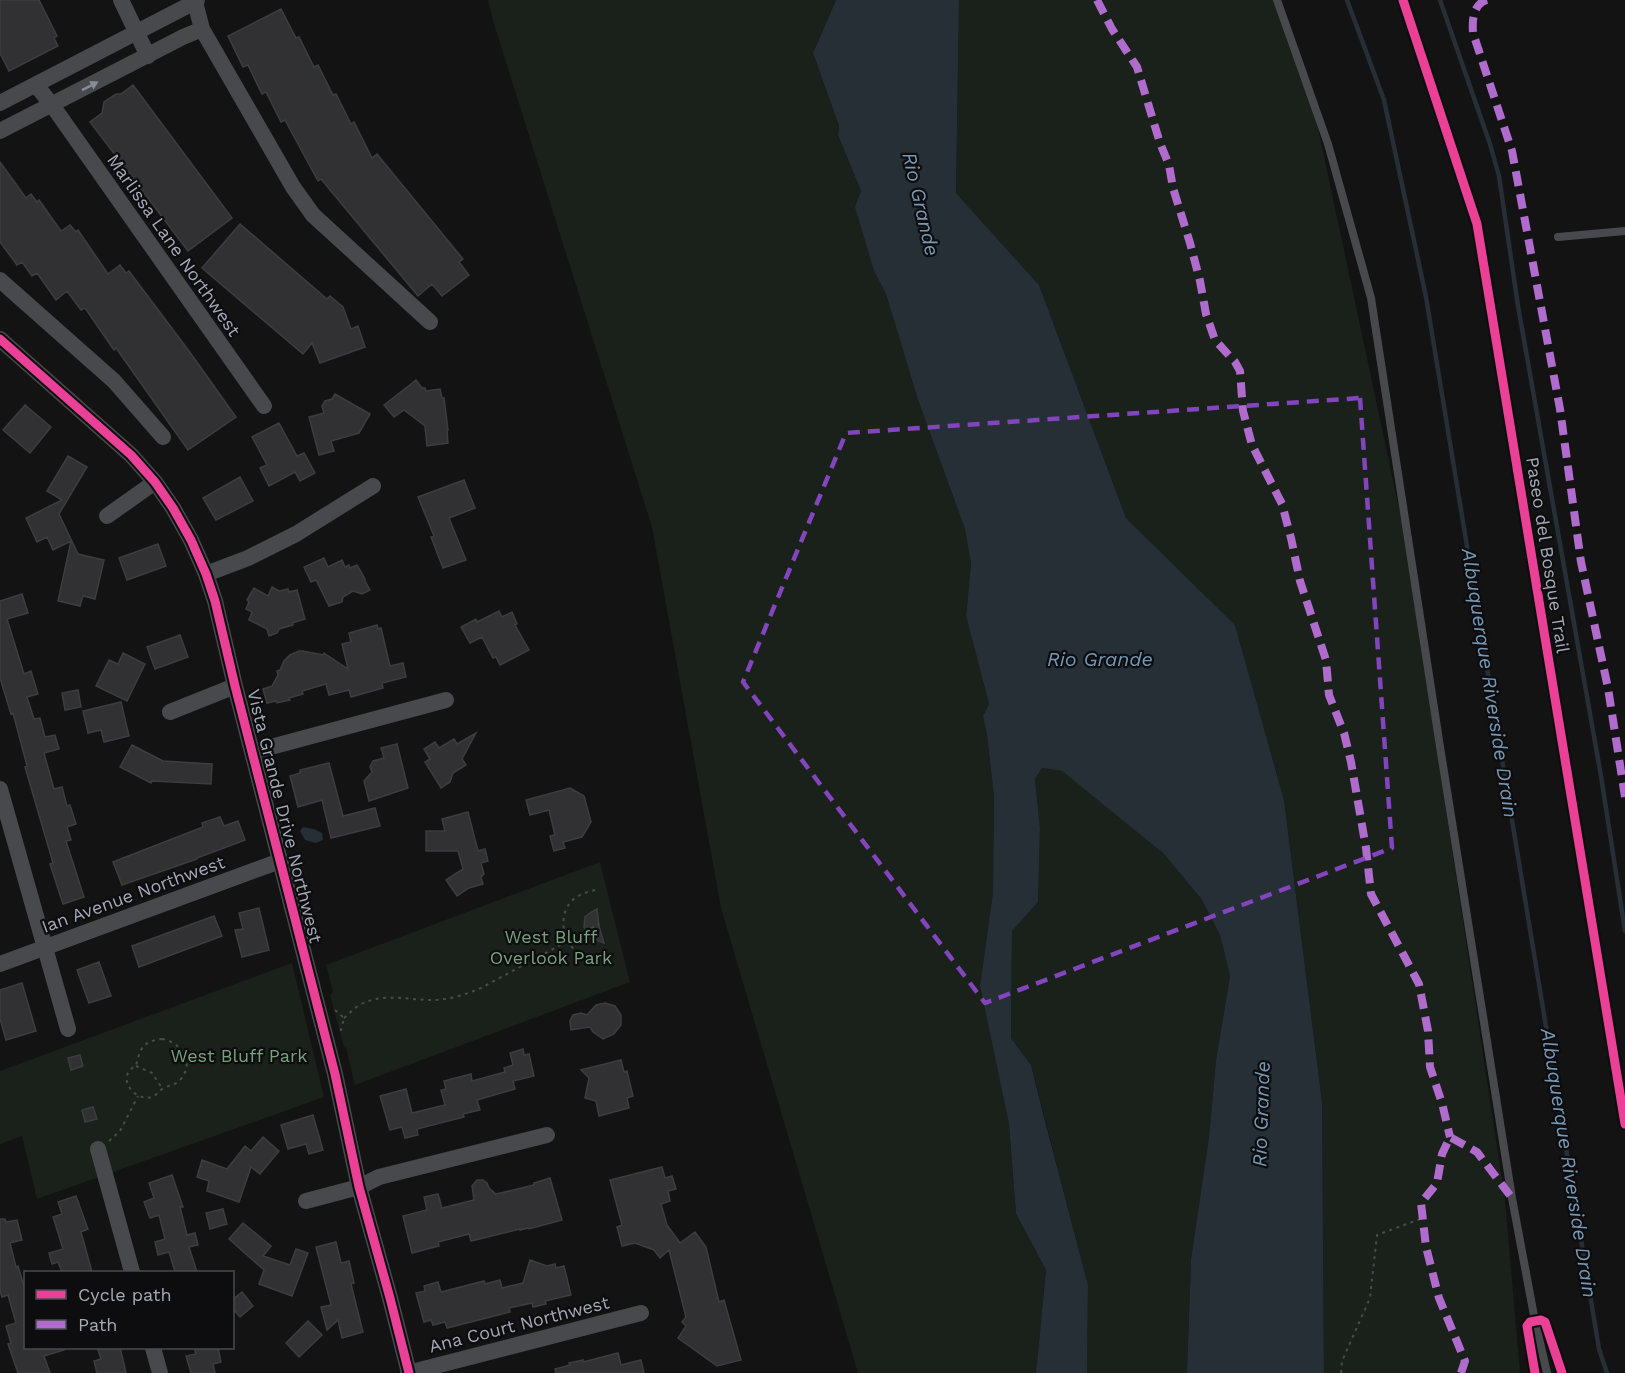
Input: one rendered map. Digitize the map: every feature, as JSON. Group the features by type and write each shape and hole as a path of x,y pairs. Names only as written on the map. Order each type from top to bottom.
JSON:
{"street":[{"path":"121,0 148,56"},
{"path":"201,29 7,128 1,100 36,85 196,1 201,29 293,187 313,215 430,322"},
{"name":"Marlissa Lane Northwest","path":"36,85 264,406"},
{"path":"0,280 114,381 163,437"},
{"name":"Vista Grande Drive Northwest","path":"0,339 131,455 155,482 191,540 206,574 215,601 334,1074 359,1187 409,1373"},
{"path":"107,516 155,482"},
{"path":"206,574 248,558 296,534 373,486"},
{"path":"170,712 235,686"},
{"path":"252,752 446,700"},
{"path":"0,789 68,1029"},
{"name":"Ian Avenue Northwest","path":"0,964 280,861"},
{"path":"306,1201 359,1187 379,1176 547,1135"},
{"path":"98,1149 132,1271"},
{"name":"Ana Court Northwest","path":"409,1373 641,1313"},
{"path":"153,1349 159,1373"}],"lane":[{"path":"1277,0 1328,144 1371,298 1512,1198 1547,1373"},
{"path":"1558,237 1625,231"}],"path":[{"path":"596,890 580,895 570,903 563,923 567,940 580,954 608,958"},
{"path":"336,1031 341,1030 344,1018 370,1000 384,997 436,1000 468,993 599,924"},
{"path":"331,1011 335,1010 344,1018"},
{"path":"162,1039 178,1045 186,1059 185,1072 180,1080 174,1085 162,1088 153,1097 147,1099 138,1096 132,1092 127,1072 136,1065 143,1046 162,1039"},
{"path":"136,1065 152,1073 162,1088"},
{"path":"98,1149 120,1131 138,1096"},
{"path":"1341,1373 1342,1361 1370,1298 1377,1235 1423,1218"}],"highlighted area":[{"path":"1360,398 1392,848 985,1003 743,682 846,433"}],"green space":[{"path":"488,0 836,0 813,53 839,126 838,135 861,191 874,271 886,294 918,400 965,529 971,564 966,616 989,704 983,716 994,797 993,892 980,986 1009,1124 1016,1214 1046,1270 1036,1373 858,1373 721,908 652,527"},
{"path":"959,0 1276,0 1315,114 1404,532 1505,1199 1520,1373 1324,1373 1322,1102 1284,800 1235,625 1126,518 1039,285 956,193"},
{"path":"1042,768 1062,771 1164,854 1202,900 1220,935 1230,976 1216,1060 1209,1137 1191,1259 1187,1373 1087,1373 1088,1285 1031,1065 1011,1038 1012,931 1038,902 1040,828 1035,778"},
{"name":"West Bluff Overlook Park","path":"600,862 630,982 355,1085 330,995 333,992 326,965"},
{"name":"West Bluff Park","path":"292,963 324,1097 37,1199 22,1136 0,1144 0,1071"}],"water":[{"name":"Rio Grande","path":"836,0 959,0 956,193 1039,285 1126,518 1235,625 1284,800 1322,1102 1324,1373 1187,1373 1191,1259 1209,1137 1216,1060 1230,976 1220,935 1202,900 1164,854 1062,771 1042,768 1035,779 1040,828 1038,902 1012,931 1011,1038 1031,1065 1088,1285 1087,1373 1036,1373 1046,1270 1016,1214 1009,1124 980,986 993,892 994,797 983,716 989,704 966,616 971,564 965,529 918,400 886,294 874,271 855,207 861,191 838,135 839,126 813,53"},
{"path":"303,827 322,833 323,840 316,843 305,840 300,831"}],"building":[{"path":"0,0 39,0 57,36 54,38 58,46 9,71 0,53"},
{"path":"281,9 314,67 318,65 351,124 354,122 372,158 377,154 463,259 459,262 469,275 442,296 432,284 418,296 321,179 318,181 285,120 281,122 266,92 262,94 248,65 243,67 228,36"},
{"path":"133,85 232,218 188,251 90,122 102,113 104,102"},
{"path":"0,162 26,198 31,194 37,202 39,200 61,231 70,225 76,232 78,230 108,274 120,265 126,273 129,271 236,417 188,450 85,308 81,310 67,291 56,300 37,273 32,276 22,262 17,265 0,242"},
{"path":"240,224 327,299 330,296 343,307 351,329 358,326 365,347 320,363 312,343 303,354 202,268"},
{"path":"416,380 426,391 440,389 442,398 444,398 448,443 427,446 425,426 404,410 394,417 384,405"},
{"path":"335,394 370,414 359,433 331,441 334,451 319,455 309,417 324,413 322,406"},
{"path":"25,405 51,427 30,453 3,430"},
{"path":"279,423 297,456 304,453 315,473 300,481 295,472 269,486 260,468 267,465 252,437"},
{"path":"68,456 87,467 59,514 78,554 104,560 95,599 83,596 80,606 58,601 71,541 53,550 47,537 37,542 26,518 62,500 47,491"},
{"path":"240,477 253,501 216,520 203,498"},
{"path":"464,480 475,508 449,518 466,560 443,568 431,537 434,536 418,497"},
{"path":"158,544 166,566 127,580 119,558"},
{"path":"324,558 328,567 342,560 345,567 349,565 350,568 357,565 370,590 362,594 353,591 343,597 342,602 329,606 316,580 311,582 304,567"},
{"path":"272,587 279,591 297,590 305,619 279,629 277,633 269,636 267,629 249,620 252,612 246,609 249,602 247,600 254,588 268,596"},
{"path":"22,594 28,613 7,619 24,674 31,671 38,694 27,697 34,719 40,718 45,737 55,735 59,749 44,753 54,789 62,787 67,806 70,805 76,824 67,827 71,840 66,841 84,897 63,904 50,864 53,863 25,767 27,766 13,713 11,714 0,678 0,601"},
{"path":"499,611 502,617 512,612 517,624 515,625 529,650 500,665 496,657 493,658 482,637 470,643 461,627"},
{"path":"377,625 378,629 381,628 390,666 403,663 406,677 382,683 383,688 351,697 349,690 329,695 326,684 302,691 303,694 289,698 290,700 267,703 263,689 272,686 278,675 277,671 290,655 299,651 323,655 324,653 348,669 342,644 351,642 349,633"},
{"path":"180,635 188,657 155,669 147,647"},
{"path":"123,653 145,664 127,701 96,686 109,660 118,664"},
{"path":"78,690 81,707 65,710 62,693"},
{"path":"121,702 129,736 104,742 101,730 88,733 83,711"},
{"path":"476,733 462,759 466,765 453,773 450,782 441,788 425,762 430,759 424,749 435,742 439,748 454,739 457,744"},
{"path":"397,744 408,788 369,801 364,781 372,772 370,767 373,761 384,758 381,748"},
{"path":"132,745 163,761 212,764 211,784 152,781 151,783 120,767"},
{"path":"329,763 343,816 375,808 380,826 331,838 322,800 298,807 290,776 300,773 300,770"},
{"path":"570,788 584,796 591,822 582,837 563,842 565,848 554,851 550,836 555,835 549,810 530,815 526,800"},
{"path":"468,812 478,851 485,849 488,861 481,863 484,874 481,877 483,884 469,888 457,896 446,880 463,869 458,851 426,851 426,831 445,831 442,819"},
{"path":"220,817 224,826 238,821 245,840 122,885 113,862 203,827 202,823"},
{"path":"259,908 269,950 242,957 235,930 243,929 239,913"},
{"path":"597,909 604,943 591,938 584,927 585,917"},
{"path":"214,916 222,936 139,967 132,946"},
{"path":"99,962 111,996 89,1003 77,970"},
{"path":"22,983 36,1031 6,1040 0,1019 0,990"},
{"path":"605,1003 615,1006 621,1015 621,1025 614,1034 603,1039 590,1027 571,1030 570,1021 573,1015 581,1013 587,1015 596,1005"},
{"path":"523,1049 524,1055 529,1054 534,1076 513,1081 515,1089 477,1100 480,1110 463,1114 464,1117 417,1129 418,1135 405,1138 402,1127 390,1130 380,1096 406,1089 412,1113 445,1105 441,1090 446,1089 444,1081 471,1074 472,1081 505,1072 504,1068 513,1065 510,1053"},
{"path":"80,1055 83,1066 71,1070 68,1058"},
{"path":"621,1060 624,1072 627,1071 633,1096 627,1098 629,1108 599,1116 596,1101 585,1098 589,1078 581,1070"},
{"path":"93,1107 97,1119 85,1122 82,1110"},
{"path":"313,1115 323,1150 309,1154 306,1144 288,1149 281,1125"},
{"path":"263,1137 279,1151 260,1174 251,1167 239,1202 207,1191 209,1181 197,1177 202,1160 227,1169 245,1146 251,1151"},
{"path":"662,1167 665,1178 672,1176 676,1189 668,1191 670,1201 661,1204 667,1225 680,1243 695,1232 706,1247 719,1302 724,1300 741,1360 717,1366 678,1338 686,1326 682,1322 686,1317 669,1250 660,1258 654,1250 635,1243 622,1246 617,1227 622,1225 610,1180"},
{"path":"172,1175 183,1207 180,1207 187,1235 195,1233 198,1245 189,1247 197,1271 175,1271 169,1252 158,1255 155,1242 165,1239 159,1215 150,1218 144,1202 154,1198 149,1183"},
{"path":"550,1178 562,1220 471,1241 469,1234 438,1242 439,1246 412,1253 403,1216 427,1210 424,1197 438,1194 442,1208 474,1200 472,1186 477,1180 483,1180 496,1194 534,1185 534,1183"},
{"path":"76,1196 88,1229 81,1232 92,1271 62,1271 58,1262 52,1264 49,1253 63,1249 53,1217 62,1214 58,1202"},
{"path":"223,1209 227,1224 210,1229 206,1213"},
{"path":"0,1219 5,1219 6,1222 17,1220 22,1240 10,1243 24,1286 24,1349 64,1349 44,1356 50,1373 18,1373 8,1344 11,1343 6,1326 16,1323 8,1295 2,1297 0,1291"},
{"path":"243,1223 271,1246 263,1256 290,1265 296,1249 308,1253 292,1296 259,1284 264,1270 229,1239"},
{"path":"336,1242 341,1263 349,1261 354,1283 351,1284 363,1332 342,1338 338,1320 327,1330 321,1307 331,1305 316,1247"},
{"path":"530,1260 547,1266 555,1264 556,1268 564,1266 571,1295 545,1301 546,1304 533,1307 532,1303 509,1308 510,1312 447,1328 445,1322 433,1325 431,1320 424,1322 416,1293 425,1291 424,1286 438,1282 441,1292 484,1281 485,1284 500,1280 502,1288 523,1283"},
{"path":"242,1292 253,1306 240,1317 234,1310 234,1298"},
{"path":"308,1321 322,1335 299,1357 286,1343"},
{"path":"98,1349 120,1349 126,1373 97,1373 94,1361 101,1359"},
{"path":"195,1349 218,1349 221,1362 213,1364 215,1373 191,1373 186,1356 196,1354"},
{"path":"618,1353 621,1365 641,1360 644,1373 556,1373 555,1369 570,1365 569,1363 583,1360 583,1362"}],"waterway":[{"name":"Albuquerque Riverside Drain","path":"1347,0 1384,100 1426,297 1599,1349 1607,1373"},
{"path":"1440,0 1499,176 1518,306 1601,776 1625,931"}],"marked path":[{"path":"1097,0 1112,29 1137,67 1169,165 1173,188 1200,281 1206,314 1215,340 1240,371 1243,411 1252,445 1282,504 1300,581 1326,660 1329,695 1344,733 1351,762 1366,848 1371,894 1419,984 1428,1031 1430,1067 1450,1137"},
{"path":"1487,0 1476,9 1473,18 1473,33 1512,151 1560,409 1581,562 1608,688 1625,797"},
{"path":"1461,1373 1465,1361 1439,1298 1426,1247 1421,1203 1437,1183 1442,1154 1450,1137 1477,1152 1512,1198"}],"cycle path":[{"name":"Paseo del Bosque Trail","path":"1403,0 1477,224 1625,1124"},
{"path":"0,339 131,455 155,482 191,540 206,574 215,601 335,1074 359,1187 409,1373"},
{"path":"1535,1373 1527,1326 1530,1322 1541,1320 1545,1322 1562,1373"}]}
